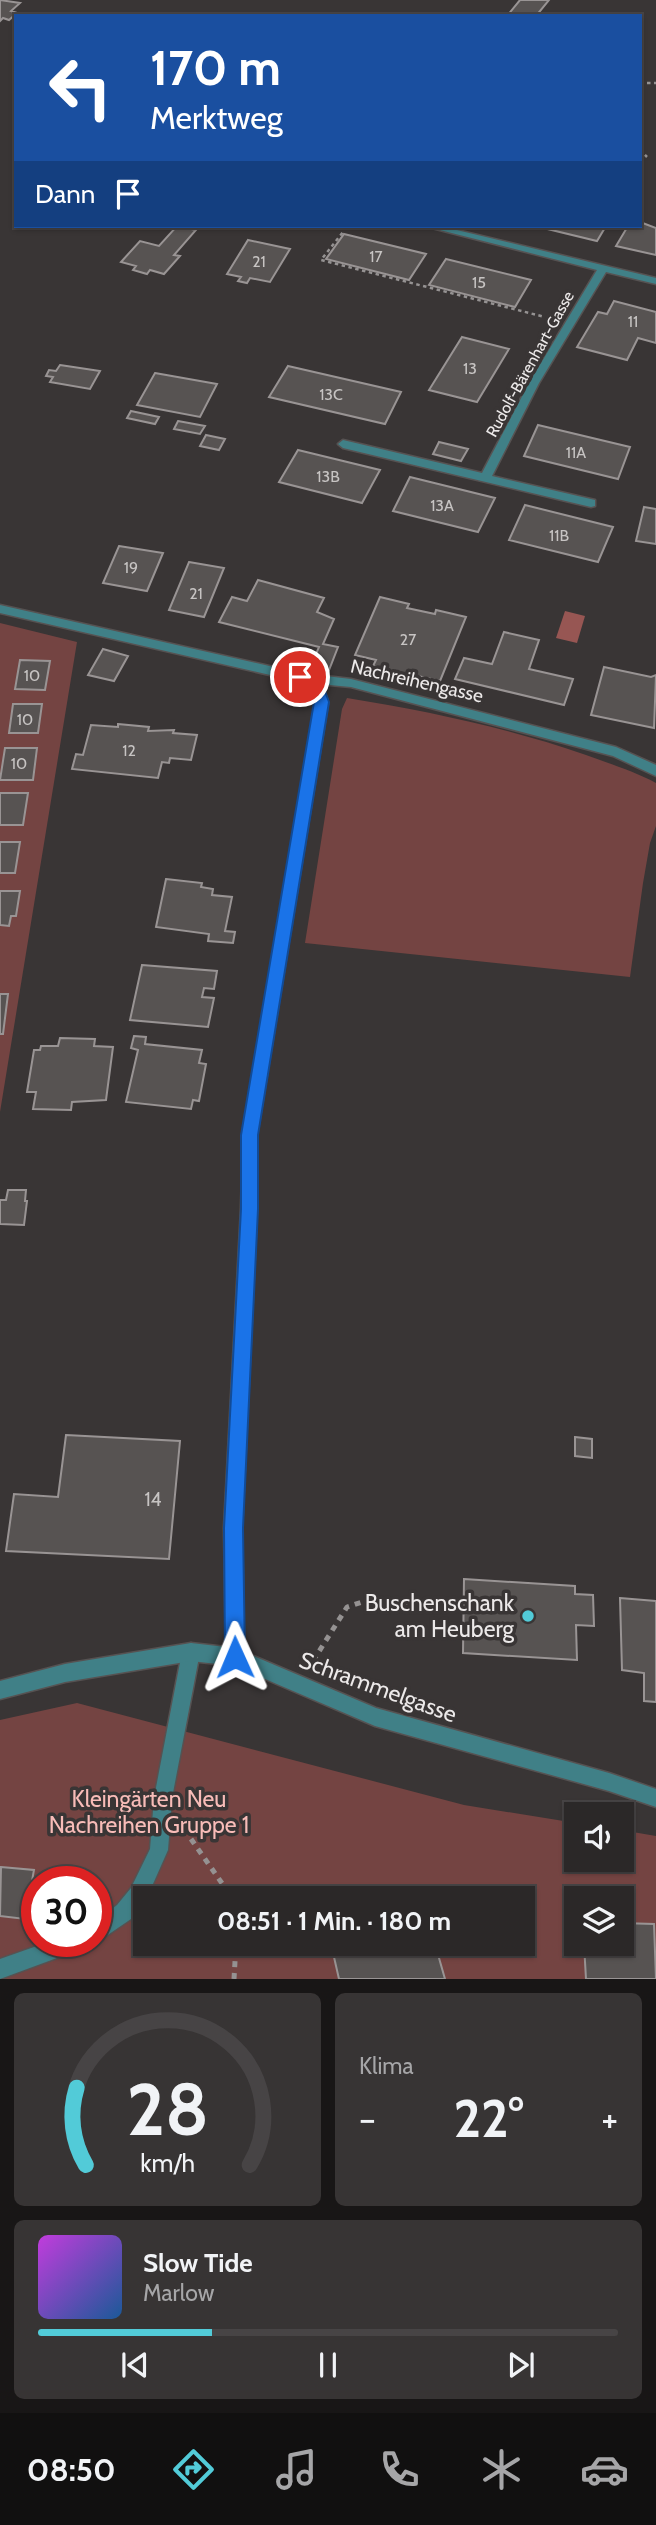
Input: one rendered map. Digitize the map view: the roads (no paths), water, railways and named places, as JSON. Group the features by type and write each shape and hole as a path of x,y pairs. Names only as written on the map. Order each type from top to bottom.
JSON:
{"street":[{"path":"437,228 656,281"},
{"name":"Rudolf-Bärenhart-Gasse","path":"485,477 534,383 603,268"},
{"path":"342,444 591,503"},
{"name":"Nachreihengasse","path":"0,608 300,677 351,683 616,752 656,771"},
{"path":"235,1657 233,1528 249,1209 250,1135 321,702 318,689 300,677"},
{"path":"112,1922 124,1913 138,1895 159,1850 163,1798 191,1652"},
{"name":"Schrammelgasse","path":"0,1690 65,1673 191,1652 235,1657 376,1717 609,1782 656,1798"},
{"path":"0,1969 33,1957"}],"place":[{"name":"Buschenschank am Heuberg","path":"528,1616"}],"park label":[{"name":"Kleingärten Neu Nachreihen Gruppe 1","path":"149,1812"}]}
